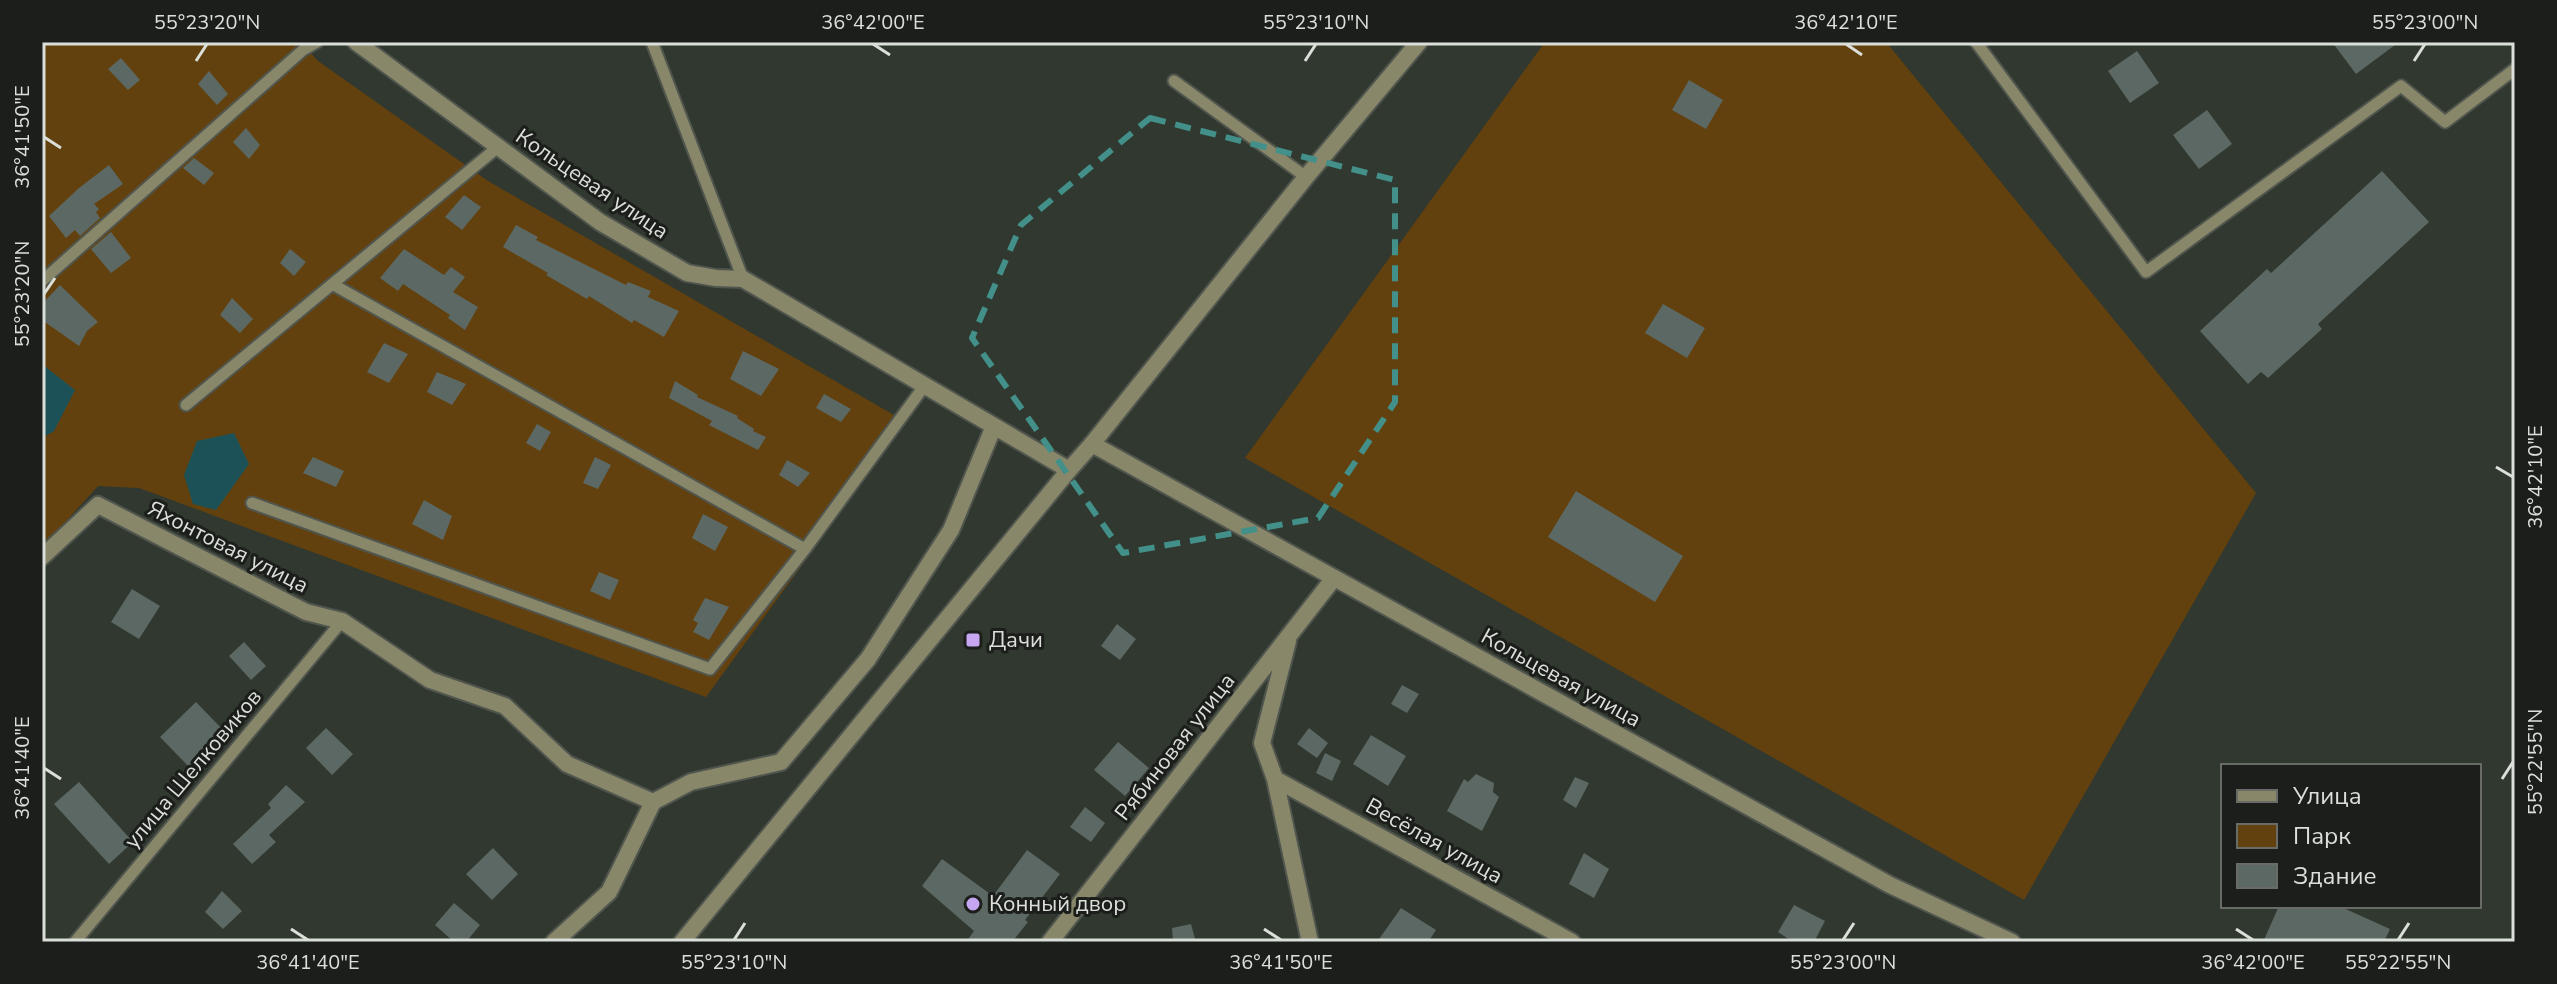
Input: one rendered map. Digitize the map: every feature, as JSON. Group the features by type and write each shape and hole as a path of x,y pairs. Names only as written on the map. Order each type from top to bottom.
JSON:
{"street":[{"name":"Кольцевая улица","path":"356,42 600,222 687,273 743,279 1069,470"},
{"path":"682,942 1419,42"},
{"path":"554,942 609,892 653,802 691,782 781,762 868,659 951,530 994,426"},
{"name":"Кольцевая улица","path":"1092,444 1890,885 2012,942"},
{"name":"Яхонтовая улица","path":"42,557 98,505 306,612 342,621 430,680 505,706 567,764 653,802"},
{"name":"Рябиновая улица","path":"1050,942 1334,578"},
{"path":"1290,636 1262,743 1275,779 1310,942"},
{"name":"Весёлая улица","path":"1275,779 1572,942"}],"lane":[{"path":"42,281 303,50 317,42"},
{"path":"652,42 743,279"},
{"path":"1976,42 2146,272 2401,86 2445,122 2515,69"},
{"path":"1174,81 1306,177"},
{"path":"186,405 498,147"},
{"path":"332,284 805,549"},
{"path":"252,503 710,669 805,549 925,385"},
{"name":"улица Шелковиков","path":"75,942 342,621"}],"highlighted area":[{"path":"1150,118 1395,180 1395,402 1318,518 1123,553 972,338 1021,225"}],"green space":[{"path":"42,42 301,42 318,61 488,181 906,422 706,697 139,488 98,486 42,548"},
{"path":"1545,42 1886,42 2256,493 2024,900 1245,458"}],"water":[{"path":"42,364 75,390 54,431 42,438"},
{"path":"234,433 249,464 216,510 193,504 184,475 197,441"}],"building":[{"path":"2332,42 2399,42 2356,74"},
{"path":"2137,51 2159,83 2130,103 2108,71"},
{"path":"121,58 140,80 128,90 108,69"},
{"path":"209,71 228,94 217,105 198,84"},
{"path":"1689,80 1723,100 1706,129 1672,110"},
{"path":"2207,110 2232,144 2199,169 2173,135"},
{"path":"246,128 260,145 249,159 233,142"},
{"path":"194,158 214,173 204,185 183,168"},
{"path":"109,165 123,184 94,204 99,209 96,212 100,218 80,236 75,230 66,238 49,216"},
{"path":"2382,171 2429,222 2318,324 2322,329 2268,378 2261,372 2248,384 2200,331 2267,269 2271,273"},
{"path":"464,195 481,207 462,230 445,217"},
{"path":"516,225 538,237 536,240 626,285 628,282 651,291 648,297 679,311 664,337 634,320 632,323 589,296 587,299 503,247"},
{"path":"111,232 131,258 111,273 91,249"},
{"path":"290,249 306,262 294,276 280,263"},
{"path":"404,249 444,275 451,267 465,277 453,292 478,307 465,330 448,318 450,315 403,284 398,291 380,278"},
{"path":"60,285 98,322 87,331 79,346 42,320 42,304"},
{"path":"232,298 253,319 240,333 220,315"},
{"path":"1663,304 1705,328 1687,358 1645,333"},
{"path":"384,343 408,354 389,383 367,372"},
{"path":"743,351 779,369 761,396 730,379"},
{"path":"437,372 466,384 452,405 427,392"},
{"path":"675,381 697,397 738,416 753,431 766,437 758,450 709,425 712,421 669,398"},
{"path":"824,394 851,409 841,422 816,408"},
{"path":"537,424 551,432 540,451 526,443"},
{"path":"313,457 344,471 336,487 303,473"},
{"path":"595,457 611,465 598,489 583,483"},
{"path":"787,460 810,473 798,487 779,475"},
{"path":"1576,491 1683,556 1655,602 1548,537"},
{"path":"424,500 452,516 443,540 412,524"},
{"path":"703,514 728,527 715,551 692,538"},
{"path":"599,572 619,580 610,600 590,591"},
{"path":"132,589 160,606 139,639 111,622"},
{"path":"705,598 729,607 709,640 693,632 698,623 693,620"},
{"path":"1117,624 1136,639 1120,660 1101,646"},
{"path":"244,642 266,666 251,680 229,656"},
{"path":"1402,685 1419,694 1407,713 1391,704"},
{"path":"196,702 226,733 190,768 160,737"},
{"path":"326,728 353,754 332,775 306,748"},
{"path":"1309,728 1328,743 1317,758 1297,744"},
{"path":"1371,735 1406,756 1388,786 1353,764"},
{"path":"1118,742 1149,768 1125,796 1094,770"},
{"path":"1325,753 1341,761 1332,781 1316,773"},
{"path":"1476,774 1494,783 1493,792 1499,797 1482,831 1447,811 1464,779 1468,782"},
{"path":"1575,777 1589,783 1576,808 1563,800"},
{"path":"79,782 133,842 109,864 54,804"},
{"path":"286,785 305,802 269,835 276,842 252,864 233,844 271,808 268,804"},
{"path":"1085,807 1105,823 1091,842 1070,827"},
{"path":"493,848 518,874 492,900 466,874"},
{"name":"Конный двор","path":"1027,850 1060,874 1012,942 966,942 974,931 922,886 942,859 993,896"},
{"path":"1584,853 1609,869 1594,898 1569,884"},
{"path":"222,891 242,911 223,929 205,912"},
{"path":"454,903 480,925 466,942 454,942 435,925"},
{"path":"1794,905 1825,921 1814,942 1793,942 1778,932"},
{"path":"1401,908 1436,930 1428,942 1377,942"},
{"path":"2278,908 2343,908 2390,929 2384,942 2263,942"},
{"path":"1191,924 1195,939 1173,942 1172,928"}],"place":[{"name":"Дачи","path":"973,640"},
{"name":"Конный двор","path":"973,904"}]}
